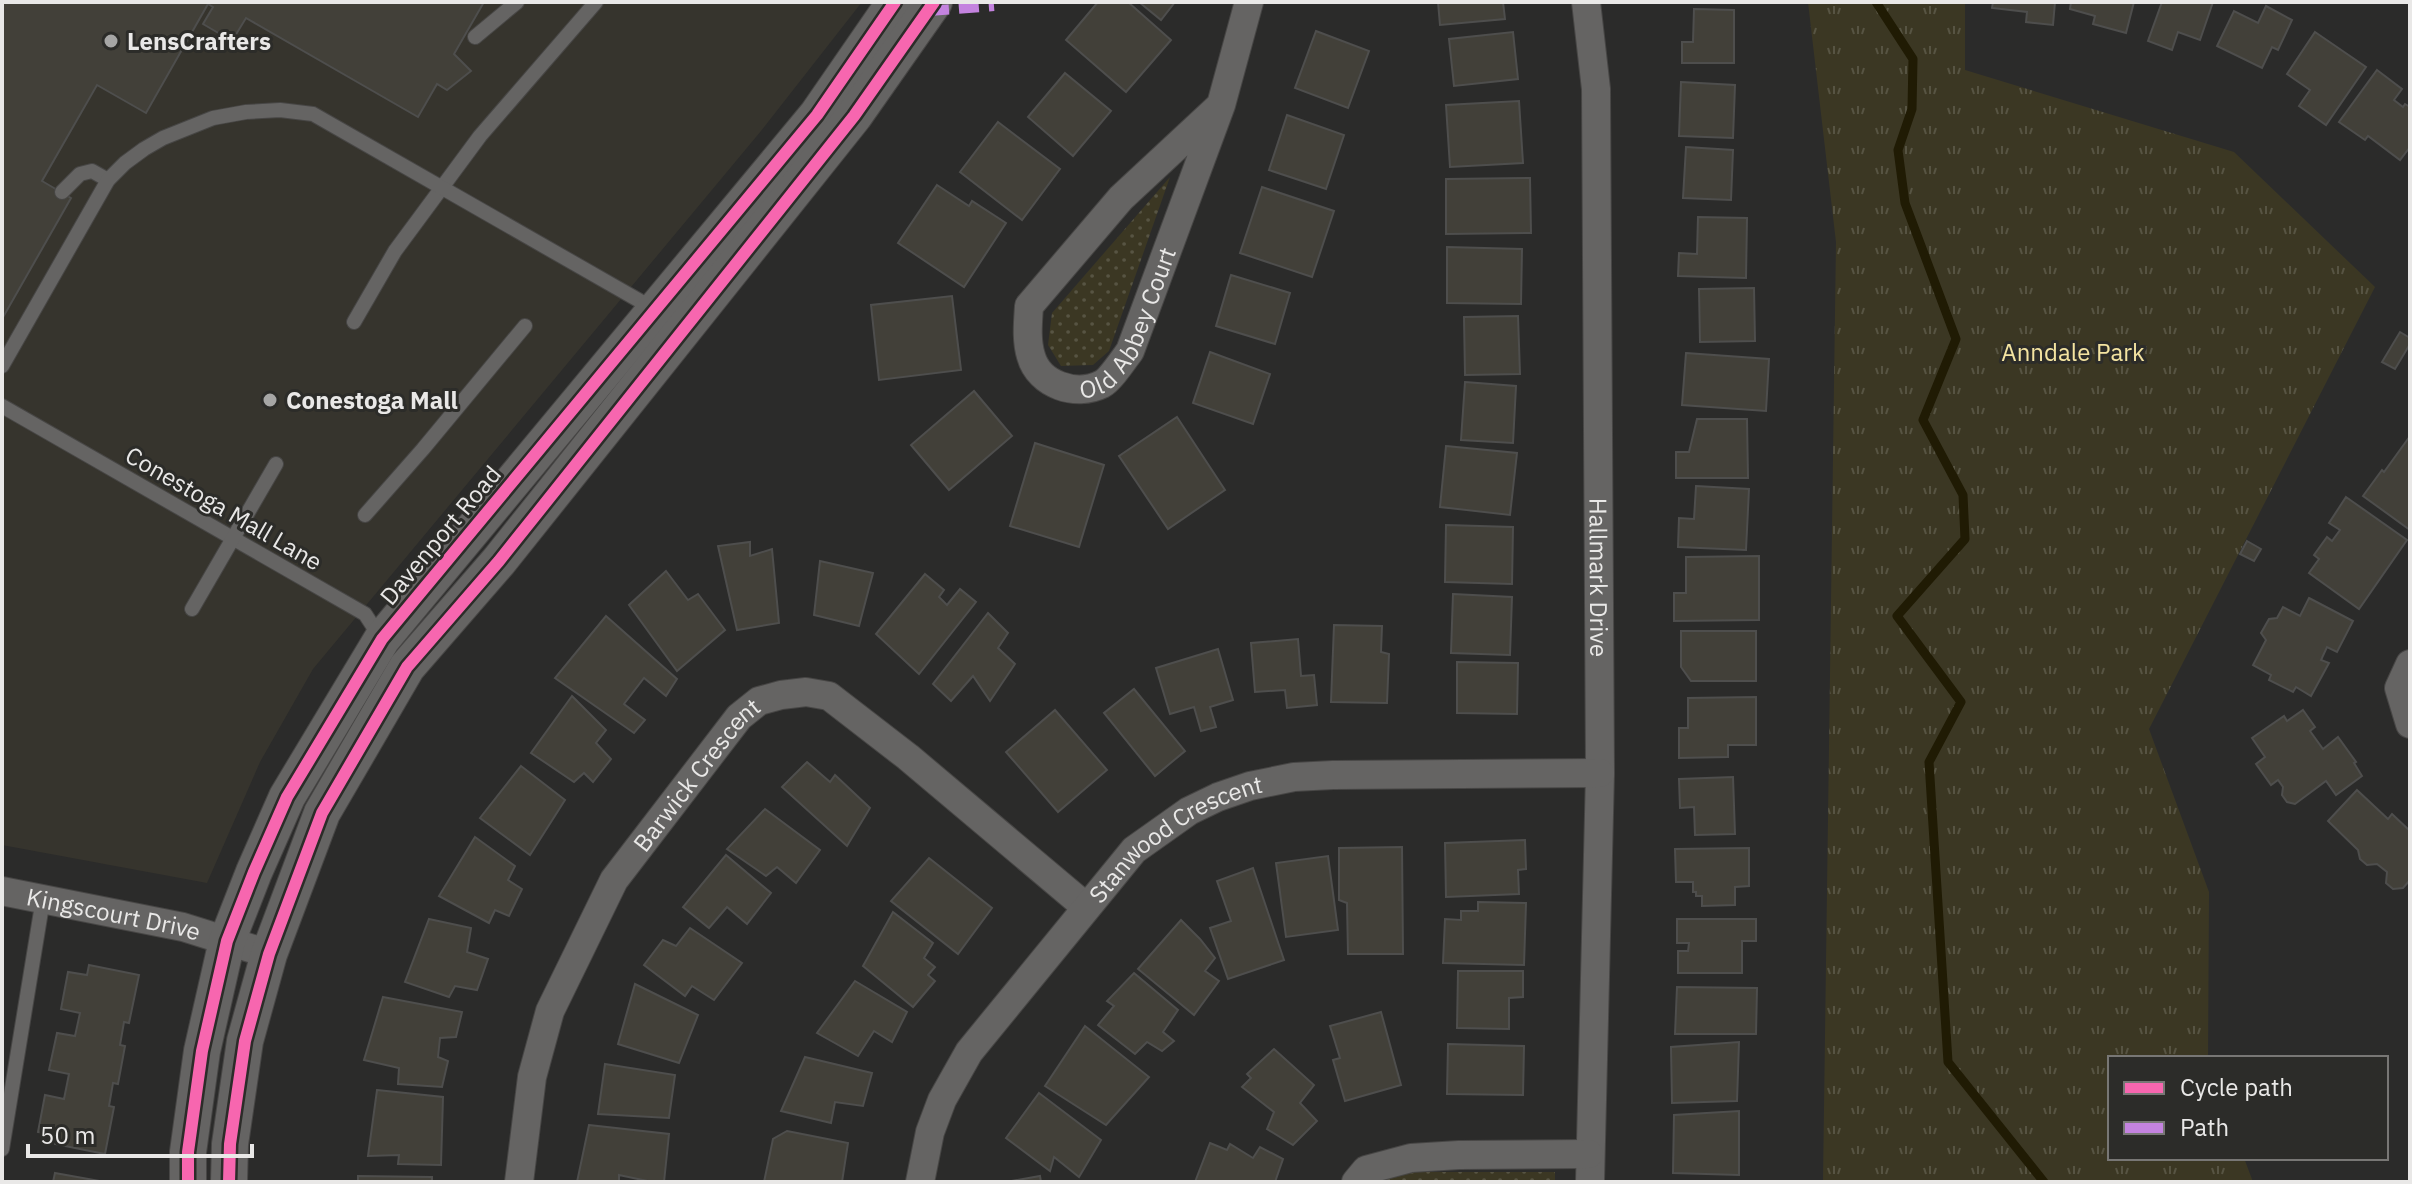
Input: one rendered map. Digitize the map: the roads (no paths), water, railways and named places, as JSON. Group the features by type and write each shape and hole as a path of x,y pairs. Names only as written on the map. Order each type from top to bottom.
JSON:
{"street":[{"name":"Davenport Road","path":"671,319 895,2"},
{"name":"Davenport Road","path":"188,1182 188,1152 202,1051 227,941 287,797 395,653 671,319 854,116 934,2"},
{"name":"Old Abbey Court","path":"1221,105 1121,198 1029,306 1027,326 1031,358 1047,381 1074,390 1104,384 1130,351 1221,105 1249,2"},
{"name":"Hallmark Drive","path":"1356,1182 1366,1170 1411,1158 1459,1155 1589,1168 1600,773 1596,89 1586,2"},
{"name":"Davenport Road","path":"229,1182 230,1144 245,1041 269,954 322,813 395,653"},
{"path":"2410,664 2399,688 2410,724"},
{"name":"Barwick Crescent","path":"519,1182 532,1077 550,1011 614,880 739,717 759,701 806,692 829,696 908,757 1086,907"},
{"name":"Stanwood Crescent","path":"920,1182 930,1132 942,1100 969,1052 1134,850 1189,811 1250,786 1294,777 1600,773"},
{"name":"Kingscourt Drive","path":"2,891 183,927 269,954"}],"lane":[{"path":"475,37 517,2"},
{"path":"354,322 395,251 480,136 596,2"},
{"path":"2,366 108,180 144,149 182,129 213,118 246,112 280,110 313,114 671,319"},
{"path":"62,192 80,174 92,171 108,180"},
{"path":"365,515 525,326"},
{"name":"Conestoga Mall Lane","path":"2,406 365,614 395,653"},
{"path":"192,609 276,464"},
{"path":"2,1149 43,899"}],"waterway":[{"path":"1876,2 1913,59 1912,109 1898,150 1905,203 1956,339 1923,420 1963,495 1965,539 1897,616 1961,702 1929,762 1948,1062 2044,1182"}],"place":[{"name":"LensCrafters","path":"111,41"},
{"name":"Conestoga Mall","path":"270,400"}],"park label":[{"name":"Anndale Park","path":"2073,352"}]}
